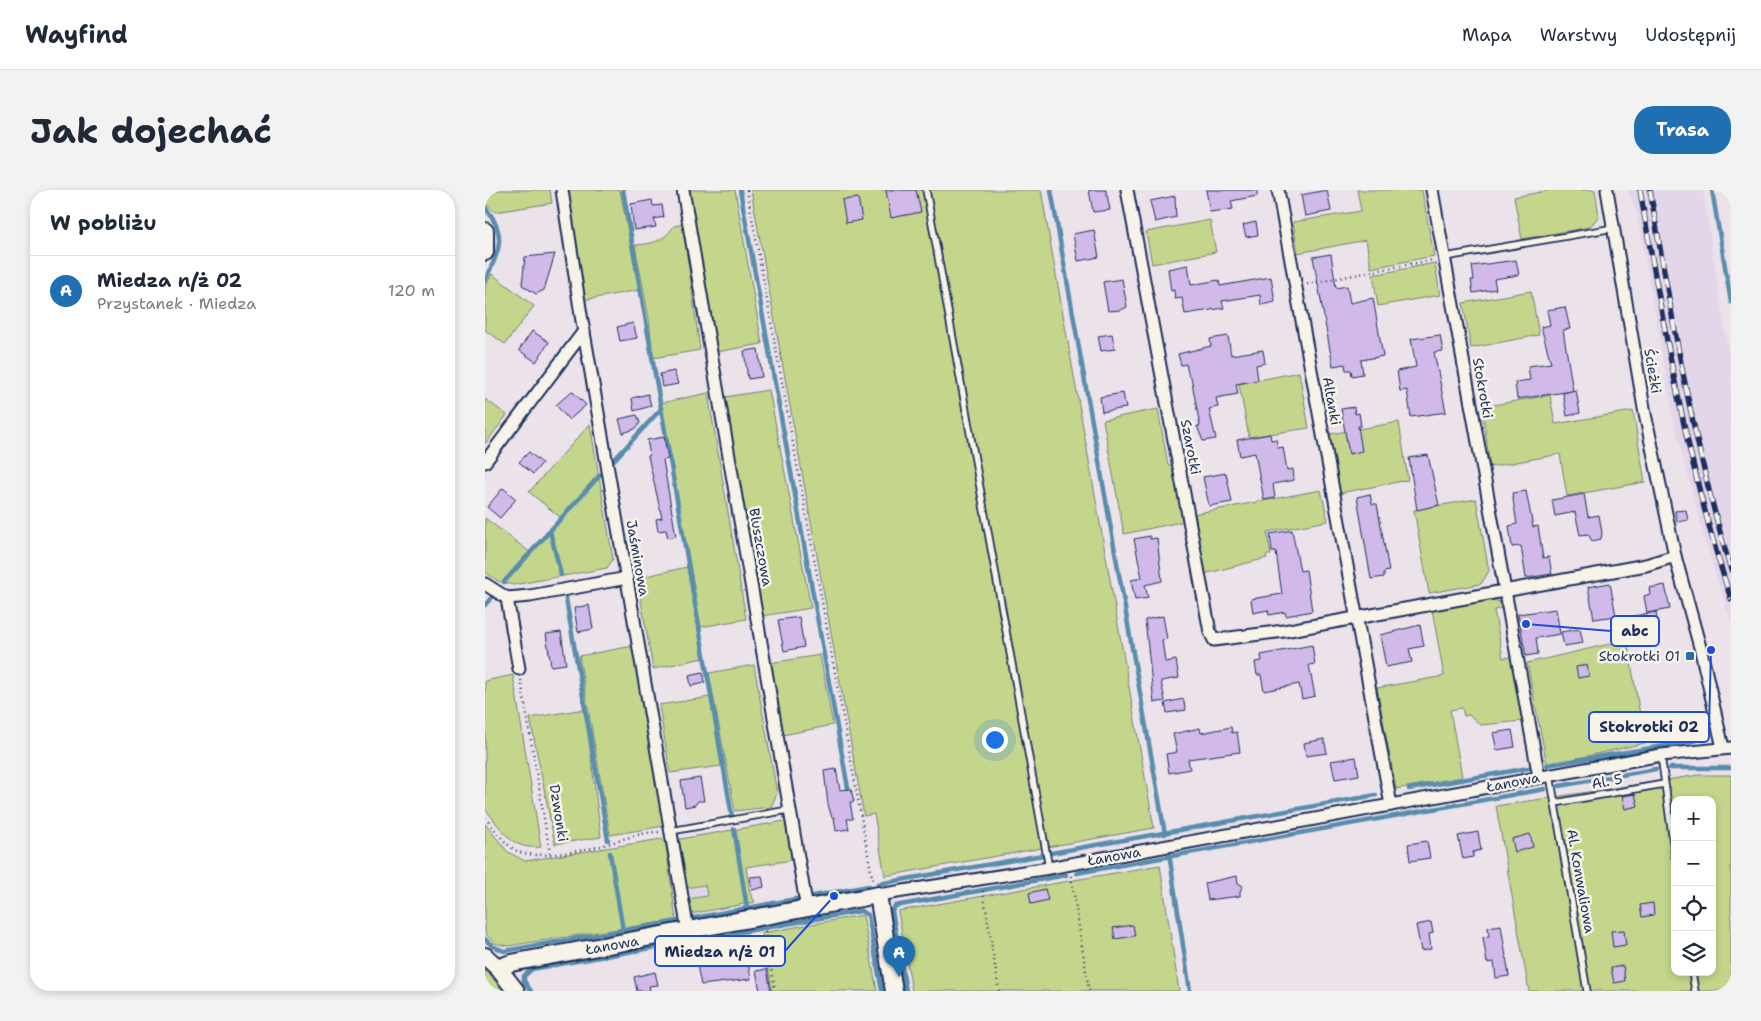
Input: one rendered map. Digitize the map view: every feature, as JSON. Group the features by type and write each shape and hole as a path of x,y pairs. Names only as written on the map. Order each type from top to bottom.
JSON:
{"street":[{"name":"Jaśminowa","path":"561,190 688,931"},
{"name":"Bluszczowa","path":"683,190 749,562 788,810 807,908"},
{"name":"Szarotki","path":"1127,190 1214,640 1220,641 1357,618"},
{"name":"Altanki","path":"1278,190 1391,805"},
{"name":"Stokrotki","path":"1433,190 1504,591 1545,776"},
{"name":"Ścieżki","path":"1607,190 1645,414 1675,556 1727,748"},
{"path":"485,231 485,252"},
{"path":"485,462 584,331"},
{"path":"1357,618 1646,565 1675,556"},
{"path":"485,584 507,598 529,596 627,578"},
{"path":"507,598 519,668"},
{"name":"Łanowa","path":"498,968 511,963 807,908 1049,868 1661,754 1727,748"},
{"path":"878,895 894,991"},
{"path":"485,956 498,968 515,991"}],"lane":[{"path":"925,190 1049,868"},
{"path":"1445,257 1614,228"},
{"path":"1661,754 1673,841"},
{"name":"Al. Konwaliowa","path":"1545,776 1555,803 1587,991"},
{"name":"Al. 5","path":"1555,803 1664,784"},
{"path":"671,831 788,810"},
{"path":"1693,976 1695,991"}],"path":[{"path":"747,190 872,877"},
{"path":"1296,286 1445,257"},
{"name":"Dzwonki","path":"519,668 550,854 603,846 618,840 653,832 671,831"},
{"path":"485,818 509,846 518,852 550,854"},
{"path":"1069,864 1089,991"},
{"path":"981,878 999,991"},
{"path":"765,934 775,991"}],"shaded area":[{"path":"1628,190 1703,190 1731,370 1731,622 1705,541 1674,422 1637,213"},
{"path":"705,885 707,896 687,899 685,888"}],"green space":[{"path":"485,190 550,190 552,203 495,212 485,203"},
{"path":"566,190 620,190 639,290 584,300"},
{"path":"688,190 735,190 762,344 716,352"},
{"path":"751,190 1041,190 1154,828 885,876 874,814 864,816"},
{"path":"1357,190 1422,190 1434,256 1371,268 1366,240 1298,253 1293,222 1361,211"},
{"path":"1551,190 1595,190 1599,216 1590,227 1522,239 1514,197"},
{"path":"1210,220 1216,252 1152,264 1146,232"},
{"path":"683,224 700,350 653,358 649,319 635,245 657,241 674,226"},
{"path":"1435,263 1440,295 1378,306 1373,275"},
{"path":"492,274 534,306 505,344 485,330 485,287"},
{"path":"1531,291 1539,335 1471,348 1463,303"},
{"path":"1299,372 1309,428 1249,437 1239,384"},
{"path":"769,390 811,608 762,616 725,397"},
{"path":"708,393 746,619 701,627 661,403"},
{"path":"1550,395 1555,424 1633,411 1645,482 1567,496 1560,454 1490,467 1482,407"},
{"path":"485,399 507,415 485,444"},
{"path":"1158,409 1168,465 1175,465 1185,521 1124,534 1103,420"},
{"path":"1399,422 1408,480 1340,493 1330,434"},
{"path":"590,424 613,559 607,568 513,585 498,581 485,572 485,518 531,553 561,518 529,492"},
{"path":"1321,490 1328,521 1267,532 1271,555 1266,555 1267,558 1204,574 1193,514"},
{"path":"1476,499 1489,571 1481,584 1429,593 1414,510"},
{"path":"687,567 703,658 653,669 637,578"},
{"path":"1492,599 1501,603 1502,608 1494,610 1503,658 1511,657 1522,721 1481,725 1469,715 1464,716 1462,708 1450,710 1462,777 1396,789 1377,688 1444,676 1432,609"},
{"path":"1627,640 1645,743 1547,765 1527,663"},
{"path":"633,646 664,826 610,835 579,656"},
{"path":"820,655 833,725 783,735 770,663"},
{"path":"754,665 777,793 771,807 735,811 709,673"},
{"path":"513,675 541,847 530,847 515,842 508,837 485,809 485,681"},
{"path":"710,697 721,766 670,773 659,705"},
{"path":"585,709 601,837 555,844 530,718"},
{"path":"1699,775 1731,775 1731,991 1529,991 1496,806"},
{"path":"785,821 792,860 746,867 750,893 755,902 690,914 687,899 707,896 705,885 685,888 677,850 680,839"},
{"path":"485,824 508,852 525,861 662,839 666,845 676,920 508,946 494,943 485,933"},
{"path":"1160,865 1179,991 912,991 898,911"},
{"path":"863,915 877,991 772,991 762,933"},
{"path":"485,970 504,991 485,991"}],"building":[{"path":"886,190 916,190 921,212 891,218"},
{"path":"1089,190 1106,190 1110,210 1093,212"},
{"path":"1206,190 1257,190 1257,196 1231,201 1233,209 1210,212"},
{"path":"1327,190 1331,211 1305,216 1301,195"},
{"path":"1175,196 1176,217 1155,222 1150,201"},
{"path":"858,198 862,220 846,223 842,200"},
{"path":"652,200 653,206 662,205 664,217 654,219 656,227 634,230 631,204"},
{"path":"1256,222 1258,235 1246,237 1243,225"},
{"path":"1094,230 1099,257 1078,261 1073,234"},
{"path":"555,254 544,290 536,294 522,285 525,257"},
{"path":"1331,254 1336,288 1347,286 1350,303 1373,298 1383,356 1361,360 1363,374 1352,376 1351,370 1346,370 1345,364 1333,366 1313,257"},
{"path":"1516,260 1519,275 1494,279 1496,289 1473,293 1471,280 1474,280 1472,266"},
{"path":"1188,265 1191,285 1219,280 1220,286 1271,277 1275,302 1261,305 1260,295 1222,301 1224,308 1185,314 1182,298 1175,299 1174,290 1171,291 1168,269"},
{"path":"1122,279 1127,307 1121,310 1108,311 1103,282"},
{"path":"1565,307 1570,329 1563,330 1573,391 1517,399 1515,382 1530,380 1528,366 1551,363 1541,327 1550,325 1547,310"},
{"path":"633,323 637,338 620,341 617,327"},
{"path":"532,331 549,342 536,362 519,350"},
{"path":"1112,334 1115,349 1101,351 1098,336"},
{"path":"1440,335 1443,351 1434,352 1446,412 1411,417 1407,390 1400,391 1397,371 1416,367 1411,339"},
{"path":"1228,336 1231,355 1263,350 1265,363 1256,365 1258,380 1236,384 1238,394 1216,398 1218,407 1209,409 1216,439 1203,441 1197,426 1200,426 1191,377 1189,377 1186,364 1181,365 1178,354 1211,346 1210,339"},
{"path":"758,349 762,377 748,379 744,351"},
{"path":"674,371 678,384 662,387 660,374"},
{"path":"1576,390 1580,413 1567,416 1563,393"},
{"path":"572,391 586,405 569,420 556,405"},
{"path":"1123,393 1126,408 1102,412 1100,397"},
{"path":"648,394 651,406 634,411 632,398"},
{"path":"1354,407 1355,414 1359,413 1361,426 1358,426 1362,451 1349,454 1341,409"},
{"path":"637,415 640,423 635,429 623,433 619,419"},
{"path":"1270,434 1271,440 1276,439 1278,448 1283,447 1287,470 1293,469 1294,480 1273,484 1275,498 1264,500 1255,453 1240,456 1237,440"},
{"path":"664,437 668,459 663,460 676,536 668,538 666,530 658,531 656,519 662,518 648,456 650,455 647,440"},
{"path":"529,452 542,463 533,474 519,462"},
{"path":"1428,455 1439,505 1417,510 1409,458"},
{"path":"1226,473 1232,502 1209,506 1203,477"},
{"path":"503,488 516,499 500,518 487,507"},
{"path":"1526,491 1533,527 1538,526 1543,558 1549,557 1552,574 1526,578 1521,546 1512,547 1509,526 1517,524 1512,493"},
{"path":"1370,494 1372,504 1377,504 1389,571 1384,572 1384,577 1371,579 1357,497"},
{"path":"1584,494 1588,517 1599,515 1601,539 1592,541 1588,534 1580,535 1575,512 1555,516 1552,500"},
{"path":"1686,510 1688,520 1677,522 1675,511"},
{"path":"1292,530 1300,571 1306,570 1312,611 1286,616 1285,612 1269,615 1268,610 1253,613 1251,599 1282,594 1276,552 1272,552 1270,534"},
{"path":"1150,536 1150,539 1157,538 1162,581 1145,585 1148,598 1135,600 1131,580 1142,578 1134,539"},
{"path":"1610,583 1616,616 1594,619 1588,587"},
{"path":"1665,585 1670,609 1647,613 1644,596 1650,594 1649,588"},
{"path":"589,605 593,629 578,632 574,608"},
{"path":"1556,609 1560,634 1536,638 1538,654 1526,656 1518,614"},
{"path":"1656,612 1659,633 1621,639 1617,619"},
{"path":"1163,616 1167,639 1162,640 1165,662 1176,660 1179,678 1161,681 1165,701 1154,703 1145,620"},
{"path":"799,617 804,647 784,651 778,620"},
{"path":"1420,625 1424,646 1409,649 1412,662 1386,667 1380,635"},
{"path":"1580,629 1583,643 1564,646 1561,632"},
{"path":"561,632 566,664 551,666 546,634"},
{"path":"1312,645 1315,664 1309,665 1315,696 1302,699 1299,684 1264,691 1261,675 1257,675 1255,662 1262,661 1261,655"},
{"path":"1587,665 1589,676 1578,678 1576,667"},
{"path":"703,672 705,683 691,686 689,675"},
{"path":"1183,699 1186,710 1167,713 1165,703"},
{"path":"1231,727 1232,733 1237,732 1240,752 1188,759 1190,769 1169,773 1166,754 1177,752 1173,734 1200,728 1201,733"},
{"path":"1512,730 1515,747 1497,750 1493,733"},
{"path":"1324,739 1327,753 1306,756 1304,743"},
{"path":"1356,757 1359,775 1335,779 1331,761"},
{"path":"836,769 840,790 851,789 854,802 850,802 853,819 847,819 849,829 836,831 834,817 832,818 828,804 824,771"},
{"path":"700,778 704,801 698,801 695,805 685,807 681,781"},
{"path":"1635,794 1638,806 1625,809 1622,796"},
{"path":"1478,832 1481,850 1473,852 1473,857 1463,859 1458,836"},
{"path":"1530,834 1533,847 1515,852 1512,839"},
{"path":"1427,841 1430,858 1410,861 1408,844"},
{"path":"762,876 764,887 752,890 750,877"},
{"path":"1237,876 1238,883 1243,886 1240,896 1208,900 1205,883"},
{"path":"1045,889 1048,900 1031,904 1029,893"},
{"path":"1653,903 1654,915 1642,917 1640,905"},
{"path":"1431,922 1433,933 1429,934 1431,949 1421,951 1416,925"},
{"path":"1133,925 1135,936 1115,939 1113,928"},
{"path":"1501,925 1509,976 1496,978 1494,962 1487,963 1483,937 1489,936 1488,927"},
{"path":"1624,930 1626,945 1613,947 1611,931"},
{"path":"747,956 751,979 701,985 697,965"},
{"path":"1623,966 1625,981 1614,983 1611,968"},
{"path":"767,969 771,991 760,991 756,971"},
{"path":"655,972 658,985 649,986 650,991 637,991 634,977"}],"waterway":[{"path":"623,190 732,816"},
{"path":"740,190 848,788"},
{"path":"1051,190 1165,834"},
{"path":"1712,190 1731,302"},
{"path":"485,207 497,226 499,235 497,252 485,281"},
{"path":"614,460 661,409"},
{"path":"504,582 600,475"},
{"path":"550,531 561,575"},
{"path":"485,605 492,597"},
{"path":"566,599 608,840"},
{"path":"1547,765 1694,741"},
{"path":"1409,789 1529,768"},
{"path":"1670,768 1731,768"},
{"path":"1559,786 1656,769"},
{"path":"1077,873 1545,789"},
{"path":"1051,853 1376,795"},
{"path":"734,829 747,908"},
{"path":"610,853 623,930"},
{"path":"1169,853 1190,991"},
{"path":"878,884 1043,855"},
{"path":"906,991 892,911 895,906 1066,875"},
{"path":"813,896 869,886"},
{"path":"694,918 801,898"},
{"path":"531,991 524,981 524,976 532,969 861,911 868,915 882,991"},
{"path":"485,939 492,946 504,951 678,921"}],"railway":[{"path":"1640,190 1689,448 1715,549 1731,599"},
{"path":"1650,190 1694,429 1731,570"}],"place":[{"name":"abc","path":"1526,624"},
{"name":"Stokrotki 02","path":"1711,650"},
{"name":"Stokrotki 01","path":"1690,656"},
{"name":"Miedza n/ż 01","path":"834,896"},
{"name":"Miedza n/ż 02","path":"899,977"}]}
